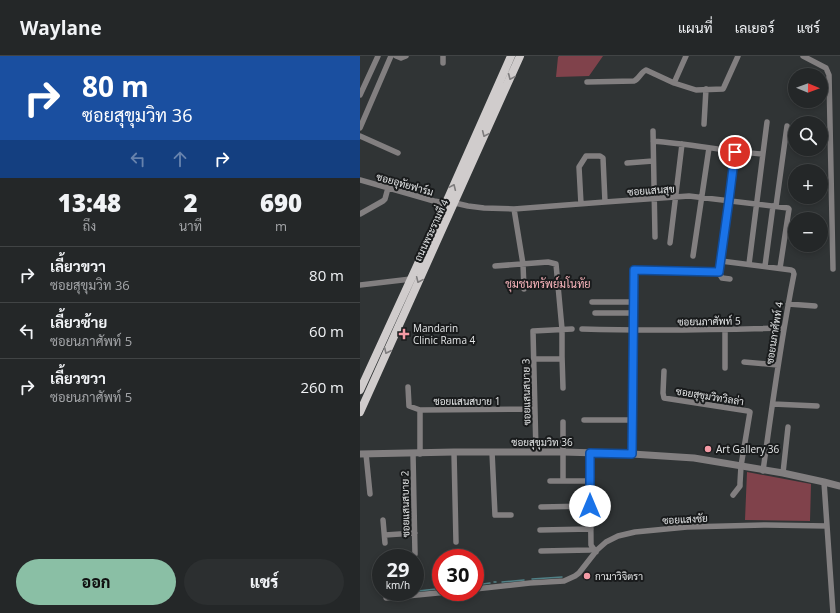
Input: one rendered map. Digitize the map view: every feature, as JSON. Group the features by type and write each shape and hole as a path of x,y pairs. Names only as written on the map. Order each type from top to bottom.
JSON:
{"main road":[{"name":"ถนนพระรามที่ 4","path":"360,412 405,301 410,279 446,203 511,56"},
{"name":"ถนนพระรามที่ 4","path":"360,390 454,203 520,56"}],"street":[{"path":"360,95 363,81 378,56"},
{"path":"360,128 391,56"},
{"path":"396,56 401,58 406,56"},
{"path":"443,56 443,63"},
{"path":"674,83 686,56"},
{"path":"587,82 634,81 646,70 674,83 696,90 723,88 738,56"},
{"path":"803,56 826,68 829,75 833,269"},
{"path":"704,124 706,90"},
{"path":"749,264 767,122"},
{"path":"765,266 787,126"},
{"path":"653,131 655,237"},
{"path":"360,136 398,153"},
{"path":"653,141 735,152 762,154"},
{"path":"670,243 682,144"},
{"path":"694,256 709,148"},
{"path":"730,279 722,278 719,272 735,152"},
{"path":"581,204 579,168 586,156 600,156 603,158 604,202"},
{"path":"627,162 653,161"},
{"name":"ซอยอุทัยฟาร์ม","path":"360,180 446,203"},
{"path":"360,214 383,201 388,188"},
{"name":"ซอยแสนสุข","path":"454,203 484,208 514,209 689,196 775,206"},
{"path":"775,206 789,209 780,268"},
{"path":"360,207 368,209"},
{"path":"514,209 524,289"},
{"name":"ซอยนภาศัพท์ 4","path":"721,261 780,268 791,270 794,274 778,365 763,471"},
{"path":"495,266 548,262 556,264 562,329 562,388"},
{"path":"632,454 634,270 719,272"},
{"path":"360,284 410,279"},
{"path":"592,302 634,302"},
{"path":"788,304 815,306"},
{"path":"595,313 633,313"},
{"name":"ซอยนภาศัพท์ 5","path":"582,329 725,330 784,328"},
{"path":"562,329 572,329"},
{"name":"ซอยแสนสบาย 3","path":"536,452 533,331 562,329"},
{"path":"725,330 725,368"},
{"path":"534,359 559,359 562,358 562,356"},
{"path":"744,362 778,365"},
{"name":"ซอยสุขุมวิทวิลล่า","path":"664,371 664,398 750,412 742,466"},
{"path":"408,387 409,406 420,410"},
{"path":"773,404 817,406"},
{"name":"ซอยแสนสบาย 1","path":"417,454 420,410 535,409"},
{"path":"584,420 632,420"},
{"path":"563,422 563,481"},
{"path":"782,474 788,427"},
{"path":"454,452 456,542"},
{"name":"ซอยสุขุมวิท 36","path":"363,454 454,452 563,452 632,454 694,458 840,484"},
{"path":"492,452 495,515 510,515"},
{"path":"541,551 594,550 591,545 590,453"},
{"path":"363,454 370,494"},
{"name":"ซอยแสนสบาย 2","path":"415,549 417,454"},
{"path":"734,495 740,486 742,466"},
{"path":"550,481 590,481"},
{"path":"824,482 833,613"},
{"path":"541,507 590,506"},
{"path":"383,520 385,543"},
{"name":"ซอยแสงชัย","path":"484,588 564,581 576,576 579,573 594,550 613,538 630,533 687,527 770,524 828,526"},
{"path":"540,530 591,528"},
{"path":"384,535 415,533"}],"shaded area":[{"path":"559,56 603,56 589,76 556,77"},
{"path":"747,472 811,484 810,521 745,520"}],"waterway":[{"path":"532,579 562,577"},
{"path":"502,582 524,580"},
{"path":"484,584 490,583"},
{"path":"424,590 432,589"}],"place":[{"name":"Mandarin Clinic Rama 4","path":"404,334"},
{"name":"Art Gallery 36","path":"708,449"},
{"name":"กามาวิจิตรา","path":"587,576"}],"district":[{"name":"ชุมชนทรัพย์มโนทัย","path":"548,283"}],"route":[{"path":"590,506 590,453 632,454 634,270 719,272 735,152"}]}
